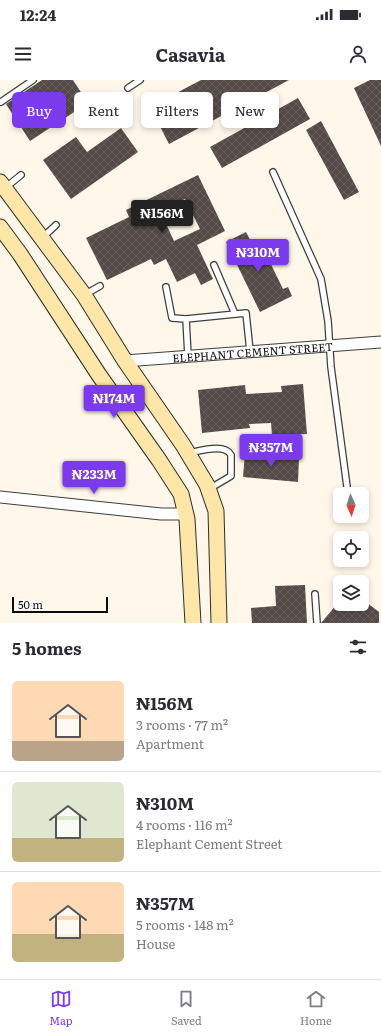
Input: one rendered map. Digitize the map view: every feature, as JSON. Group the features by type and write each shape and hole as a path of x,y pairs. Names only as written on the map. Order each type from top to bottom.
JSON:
{"street":[{"path":"2,185 84,295 125,361 188,453 209,489 216,512 219,623"},
{"path":"0,227 20,254 99,375 181,494 186,514 189,539 193,623"},
{"name":"ELEPHANT CEMENT STREET","path":"125,361 381,342"},
{"path":"0,497 161,514 186,514"}],"lane":[{"path":"1,102 32,80"},
{"path":"128,88 140,80"},
{"path":"273,172 321,279 328,321 329,345 347,487"},
{"path":"2,185 22,175"},
{"path":"42,238 56,225"},
{"path":"214,265 235,314"},
{"path":"84,295 100,286"},
{"path":"166,287 172,318 186,319 246,313 250,351"},
{"path":"186,319 188,356"},
{"path":"188,453 222,448 230,452 231,476 209,489"},
{"path":"315,594 317,623"}],"building":[{"path":"42,80 73,80 81,92 74,92 74,112 66,117 66,92 24,92"},
{"path":"201,80 289,80 266,92 221,92 221,116 213,121 213,92 178,92"},
{"path":"370,80 381,80 381,146 354,88"},
{"path":"298,98 310,119 222,168 210,147 244,128 279,128 279,109"},
{"path":"12,100 12,113 6,104"},
{"path":"321,121 359,192 344,200 306,130"},
{"path":"22,128 50,128 30,141"},
{"path":"121,128 138,152 71,199 43,160 76,137 87,152"},
{"path":"161,128 199,128 169,144"},
{"path":"198,175 225,231 197,245 213,279 201,285 195,273 177,282 166,259 154,265 151,259 107,280 86,238 129,217 126,210","holes":["185,199 200,229 174,241 160,211"]},
{"path":"246,232 255,249 262,246 283,289 288,287 292,296 260,312 226,242"},
{"path":"303,384 307,434 272,436 271,423 249,424 250,428 202,433 198,390 245,385 246,394 282,392 281,386"},
{"path":"245,453 299,458 298,482 243,477"},
{"path":"305,585 307,623 252,623 251,608 276,606 275,586"},
{"path":"369,604 379,612 379,623 321,623 333,609 333,611 369,611"}]}
